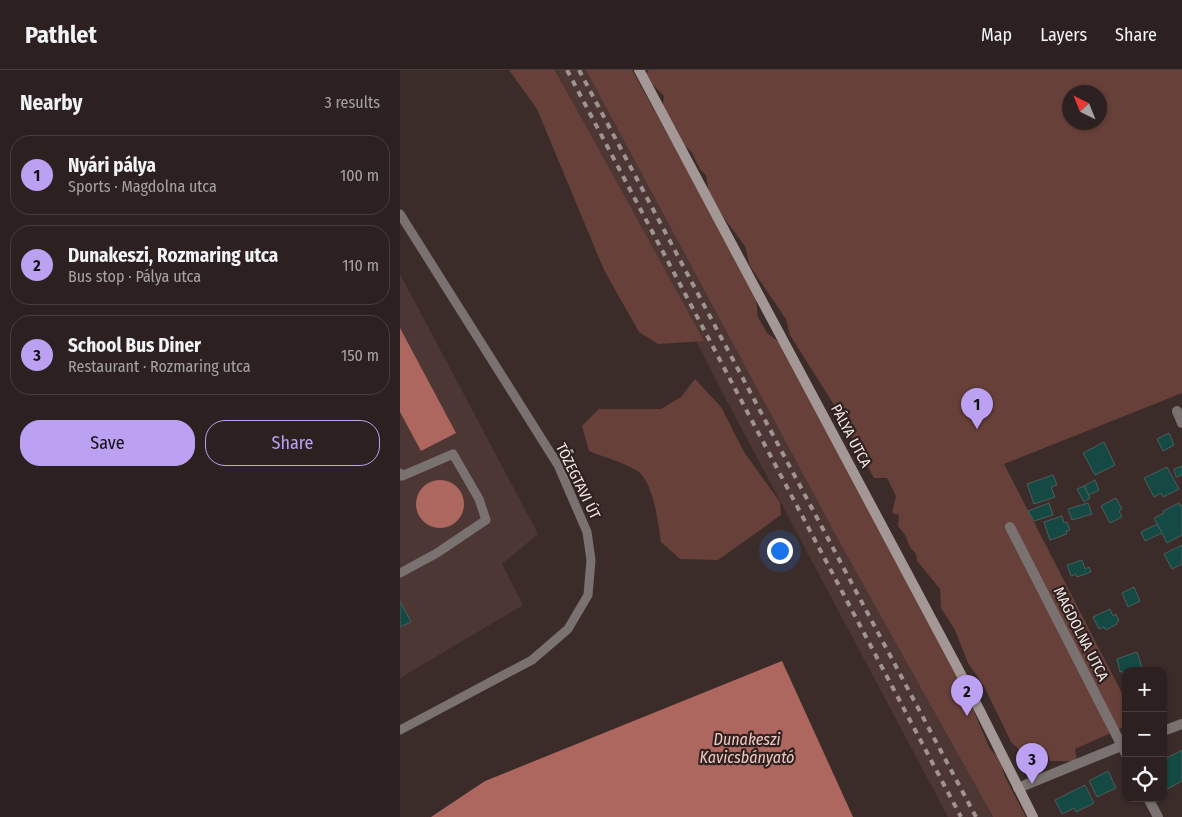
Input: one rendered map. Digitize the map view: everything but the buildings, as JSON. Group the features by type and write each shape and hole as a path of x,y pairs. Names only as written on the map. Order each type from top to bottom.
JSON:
{"street":[{"name":"PÁLYA UTCA","path":"639,70 971,693 1033,817"},
{"path":"1177,411 1182,423"},
{"name":"MAGDOLNA UTCA","path":"1010,528 1122,744"},
{"path":"1167,730 1182,724"},
{"path":"1018,788 1122,749"},
{"path":"1150,802 1158,817"}],"lane":[{"name":"TŐZEGTAVI ÚT","path":"400,214 558,465 587,532 591,560 588,595 568,629 532,660 400,730"},
{"path":"400,473 402,476 453,454 479,499 486,520 437,554 400,573"}],"shaded area":[{"path":"509,70 555,70 704,341 658,344 639,332 604,270 537,109"},
{"path":"556,70 586,70 840,543 993,817 948,817 729,405"},
{"path":"586,70 632,70 712,215 756,300 758,317 767,333 784,346 945,644 990,749 1000,759 1005,777 1026,817 993,817 840,543"},
{"path":"649,70 1182,70 1182,393 1004,464 1122,693 1122,728 1075,749 1077,761 1050,761 1047,752 1032,757 1029,752 1023,753 1011,742 984,686 968,663 955,630 941,608 940,589 917,561 916,554 898,526 899,515 892,513 896,496 887,478 874,478 836,408 790,335 786,319 750,266 745,246 710,199 706,175 700,169 691,151 677,139 677,129 661,118 664,96 644,76"},
{"path":"400,274 538,534 502,564 523,605 400,678"},
{"path":"695,379 721,407 744,452 780,502 781,515 718,560 680,559 661,542 654,503 642,475 631,467 589,451 582,426 599,409 661,409 681,397"}],"water":[{"path":"400,328 456,433 421,451 400,412"},
{"path":"440,480 449,482 457,487 462,495 464,504 462,513 457,521 449,526 440,528 431,526 423,521 418,513 416,504 418,495 423,487 431,482"},
{"name":"Dunakeszi Kavicsbányató","path":"782,661 853,817 431,817 485,781"}],"railway":[{"path":"567,70 961,817"},
{"path":"579,70 976,817"}],"place":[{"name":"Nyári pálya","path":"977,429"},
{"name":"Dunakeszi, Rozmaring utca","path":"967,716"},
{"name":"School Bus Diner","path":"1032,784"}]}
